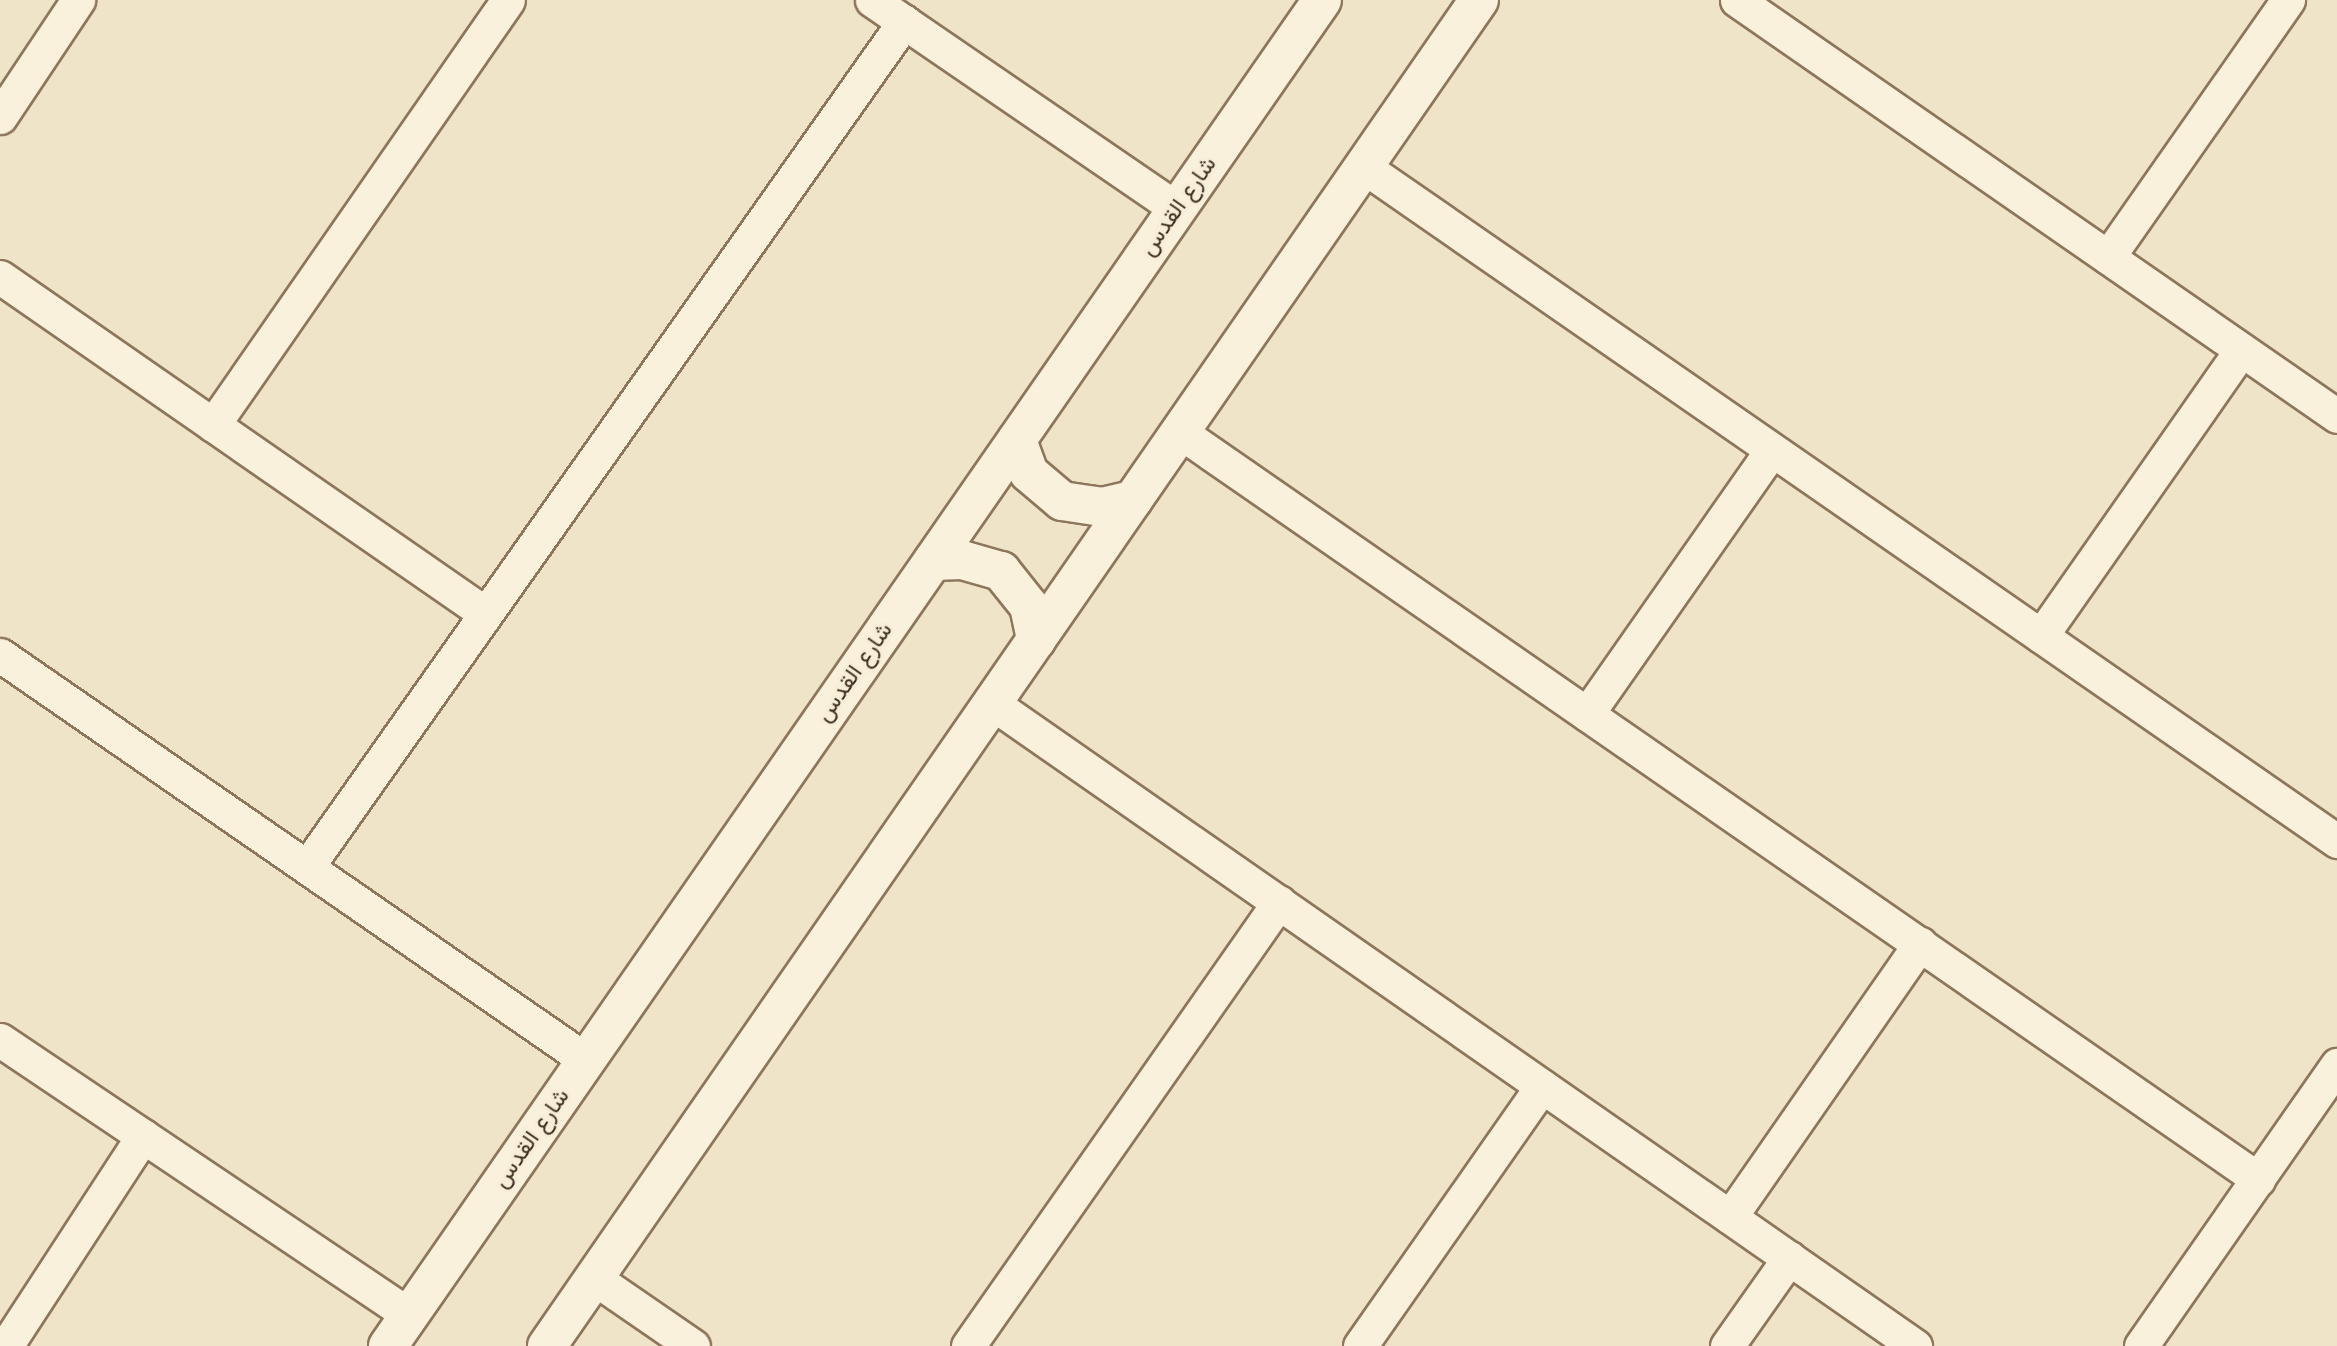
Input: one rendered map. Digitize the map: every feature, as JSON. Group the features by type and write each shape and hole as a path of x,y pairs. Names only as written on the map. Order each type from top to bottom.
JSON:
{"main road":[{"name":"شارع القدس","path":"388,1346 1322,0"},
{"path":"547,1346 1479,0"},
{"path":"1017,440 1029,473 1062,501 1102,507 1133,500"},
{"path":"933,561 962,560 1001,572 1029,606 1036,640"}],"street":[{"path":"0,117 78,0"},
{"path":"213,425 508,0"},
{"path":"872,0 1177,209"},
{"path":"1737,0 2337,416"},
{"path":"2108,257 2284,1"},
{"path":"307,867 904,22"},
{"path":"1364,167 2337,841"},
{"path":"0,277 486,614"},
{"path":"2041,636 2241,349"},
{"path":"1180,432 2258,1179"},
{"path":"1587,714 1772,450"},
{"path":"0,655 586,1060"},
{"path":"992,703 1915,1346"},
{"path":"968,1346 1279,902"},
{"path":"1730,1217 1920,944"},
{"path":"0,1040 410,1314"},
{"path":"2141,1346 2337,1065"},
{"path":"1360,1346 1542,1086"},
{"path":"6,1346 144,1136"},
{"path":"1727,1346 1789,1258"},
{"path":"594,1278 693,1346"}]}
